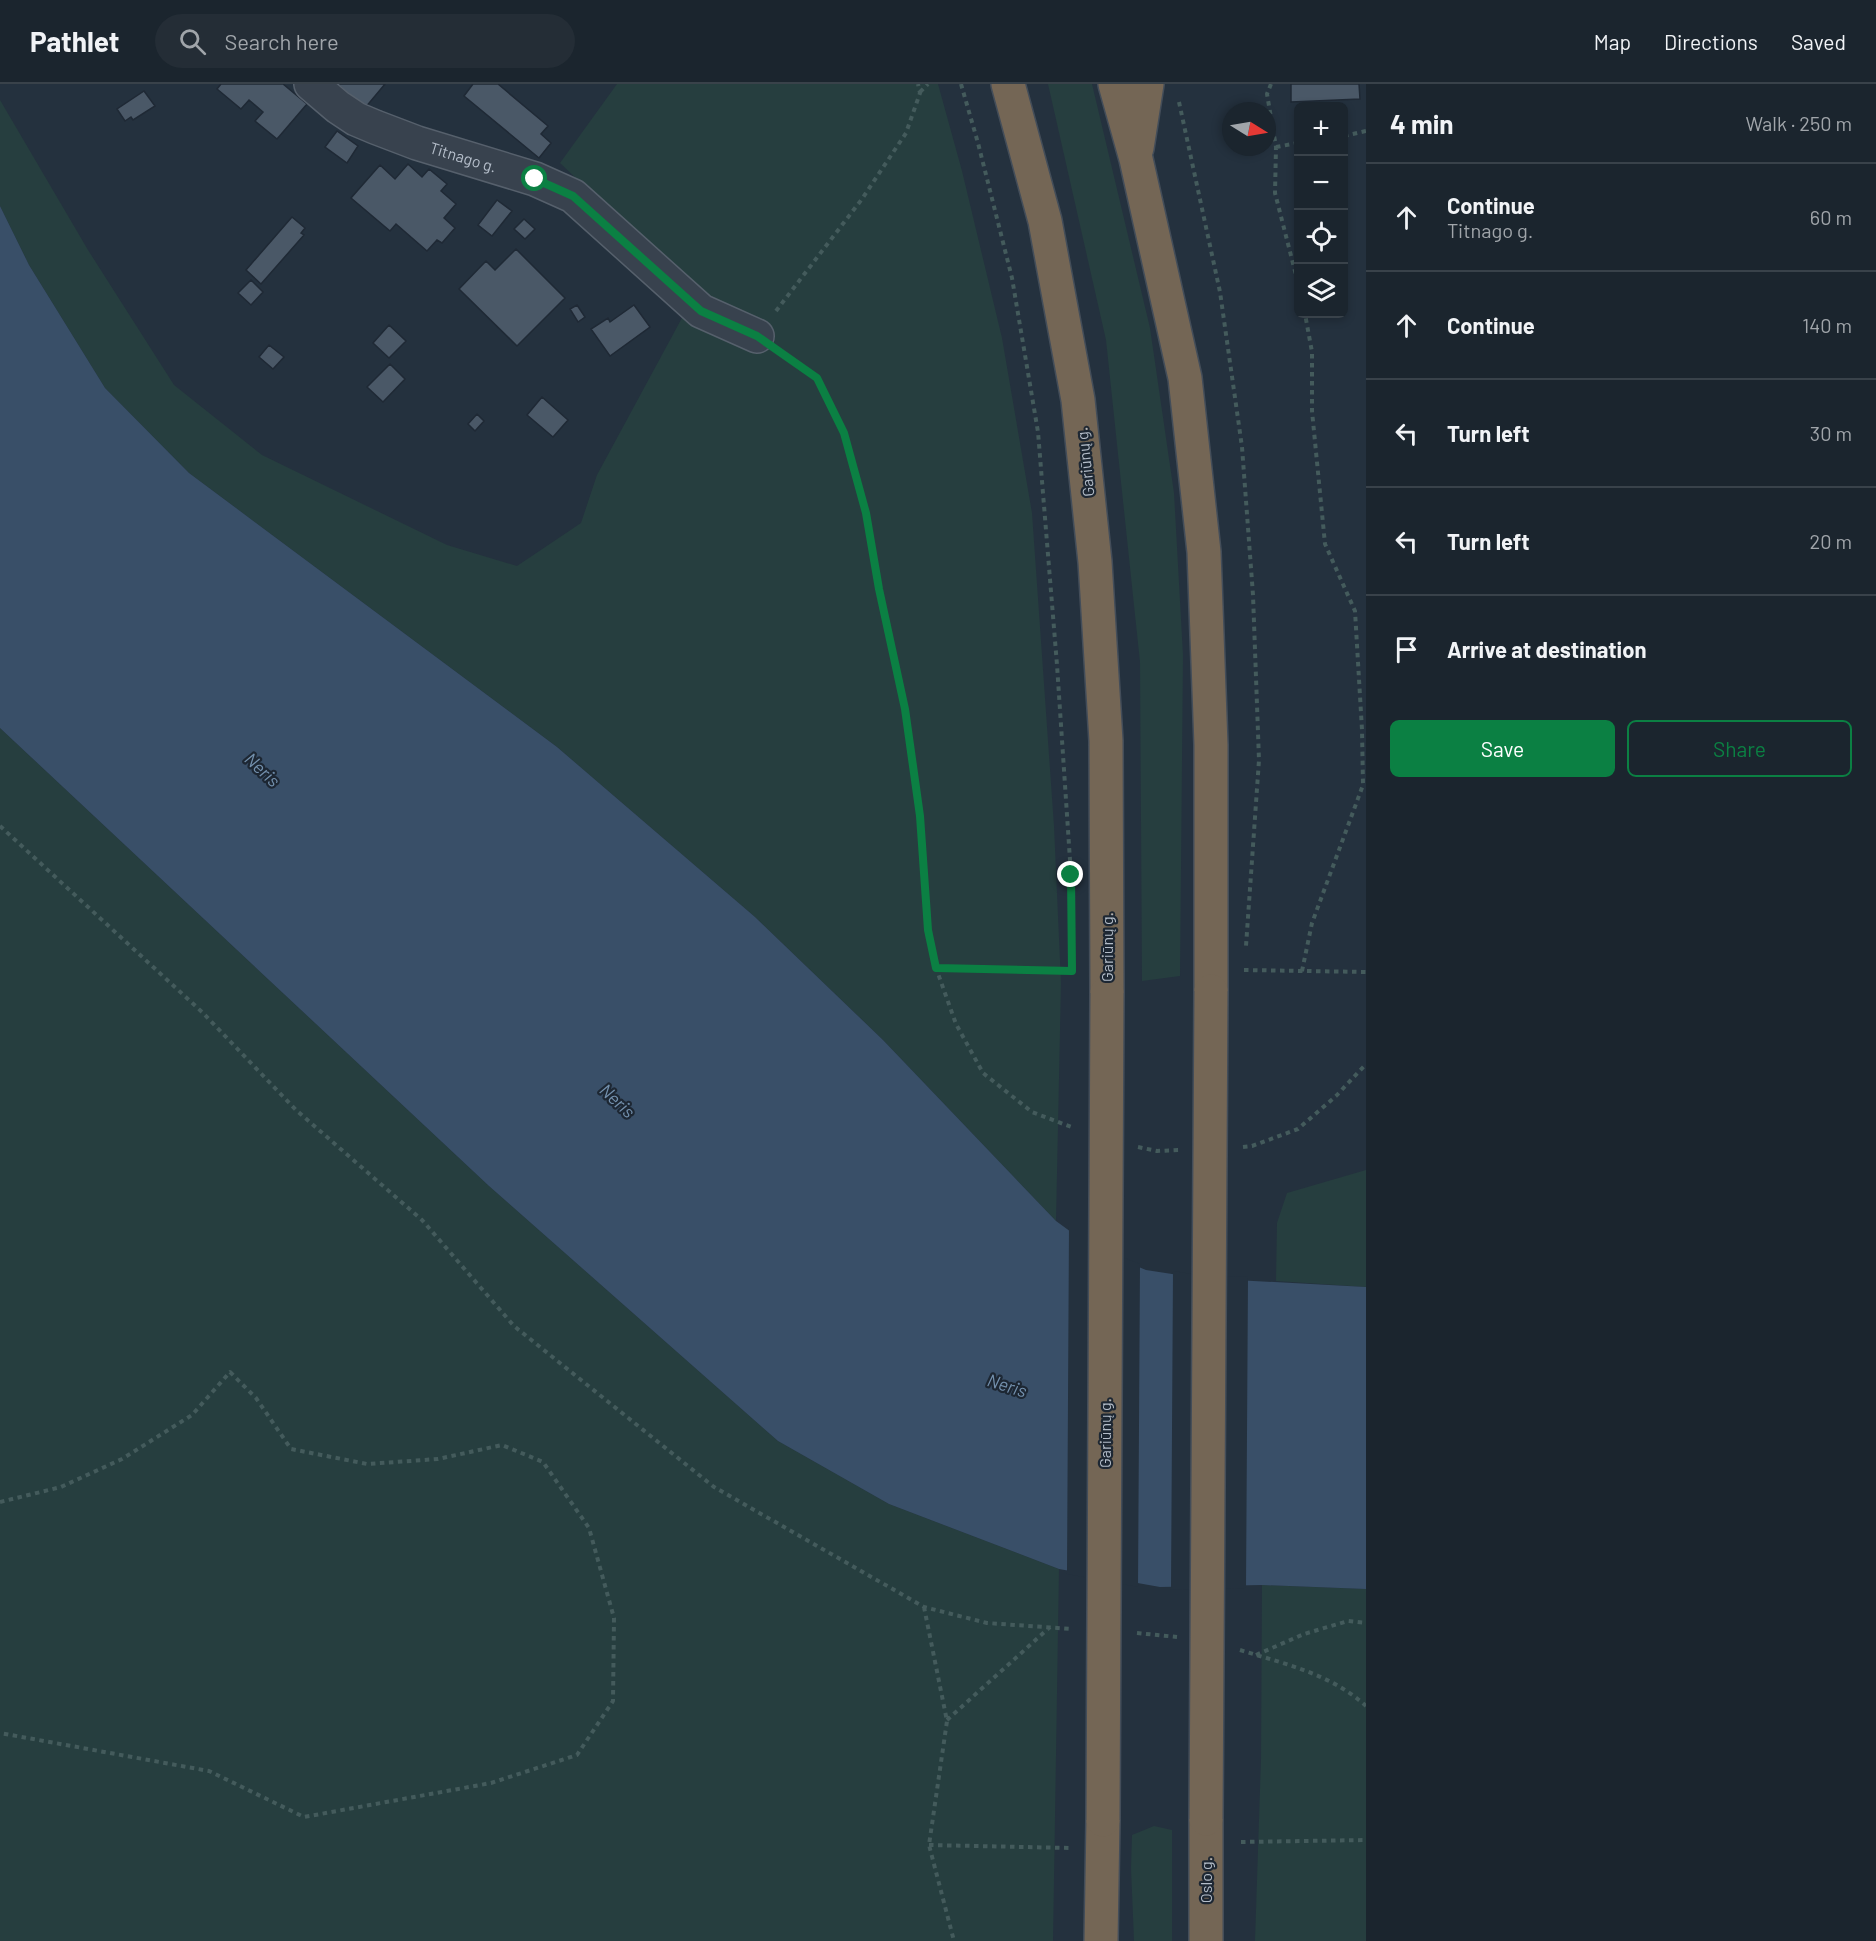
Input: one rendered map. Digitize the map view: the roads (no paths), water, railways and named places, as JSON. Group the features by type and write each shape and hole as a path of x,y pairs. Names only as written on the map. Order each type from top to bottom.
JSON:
{"highway":[{"name":"Gariūnų g.","path":"1008,84 1045,221 1078,400 1095,562 1106,741 1107,993 1101,1941"},
{"path":"1115,84 1136,159"},
{"path":"1136,159 1147,84"},
{"name":"Oslo g.","path":"1136,159 1185,378 1204,552 1211,745 1206,1941"}],"street":[{"name":"Titnago g.","path":"311,84 356,119 417,143 535,179 573,196 701,311 757,336"}],"water":[{"name":"Neris","path":"0,206 29,265 105,388 189,473 557,747 755,917 883,1040 1056,1221 1093,1248 1146,1270 1198,1278 1366,1287 1366,1589 1262,1585 1160,1587 1059,1569 889,1504 778,1441 489,1186 0,728"}]}
